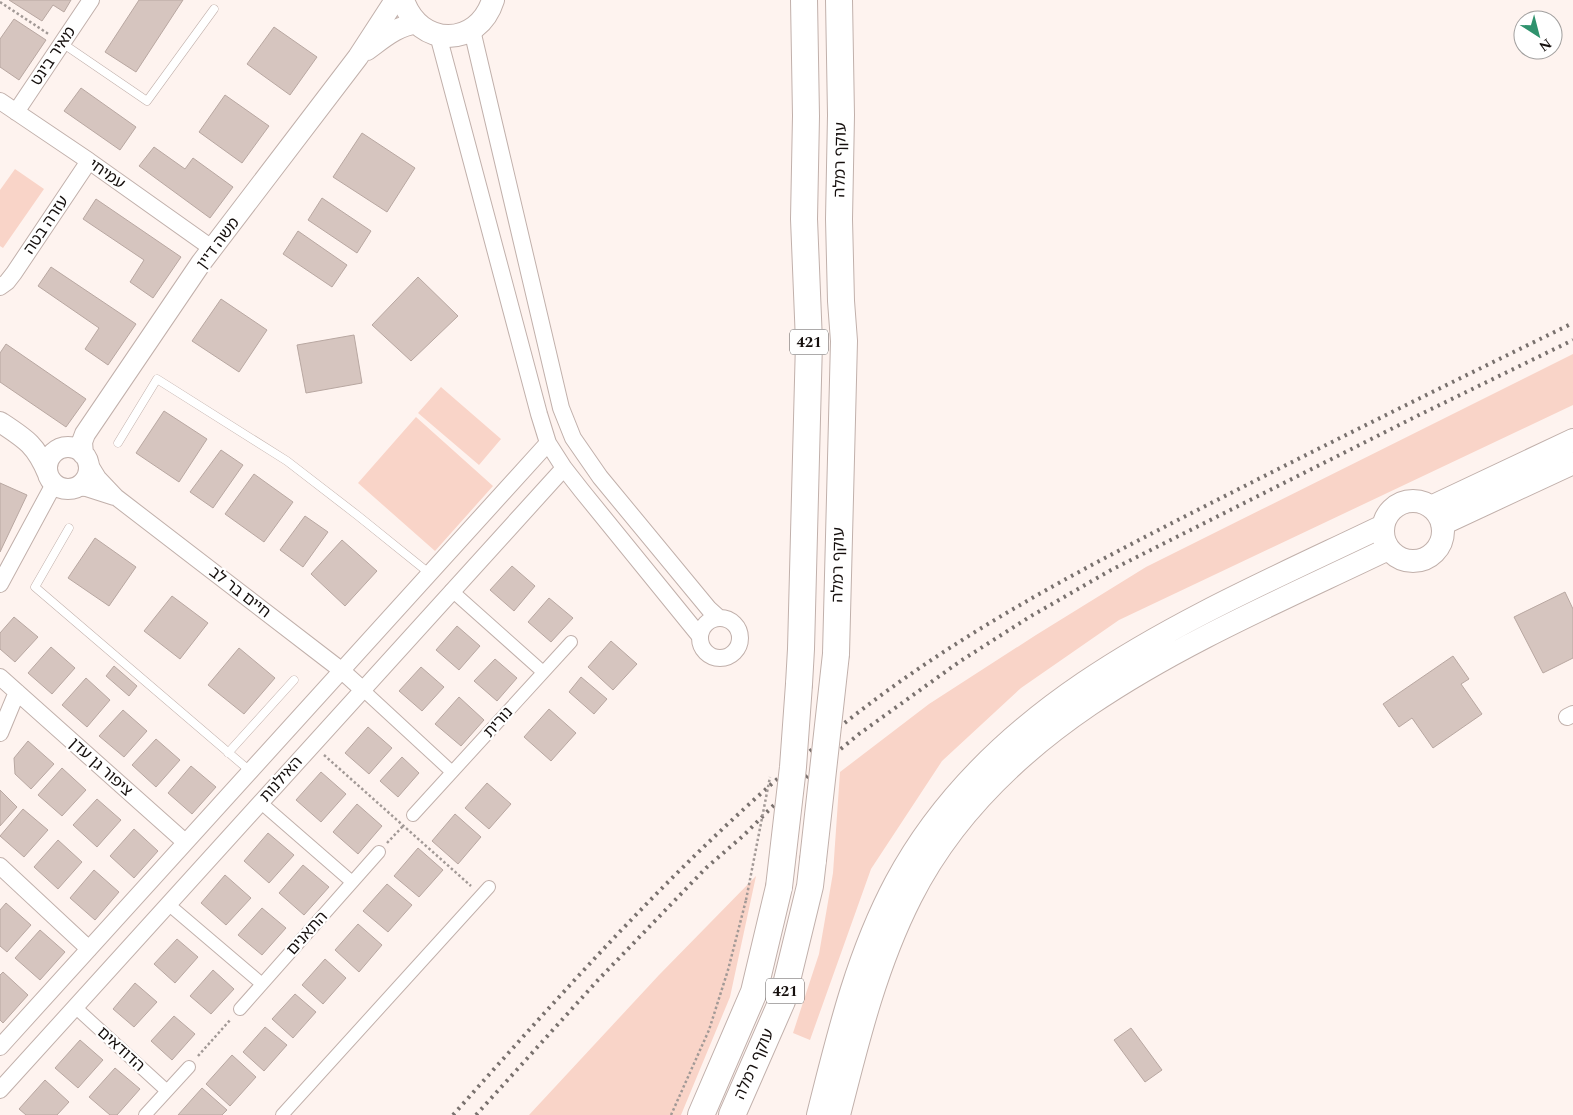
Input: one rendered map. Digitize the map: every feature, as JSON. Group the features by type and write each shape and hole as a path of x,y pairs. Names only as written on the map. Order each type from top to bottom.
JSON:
{"main road":[{"path":"404,0 408,13 426,31 438,35 455,36 472,30 483,22 493,0"},
{"name":"עוקף רמלה","path":"701,1115 754,992 779,887 793,768 801,649 809,342 804,219 806,116 804,0"},
{"name":"עוקף רמלה","path":"732,1115 782,1001 810,886 836,654 844,340 839,219 841,115 839,0"},
{"path":"1436,516 1573,440"},
{"path":"1436,516 1573,463"},
{"path":"818,1115 844,1012 867,943 896,881 931,826 972,776 1027,725 1074,689 1136,650 1205,612 1382,526 1391,511 1406,502 1418,502 1436,516 1443,536 1439,547 1425,559 1414,561 1402,560 1388,549 1382,526"},
{"path":"839,1115 862,1024 884,956 912,896 944,842 982,795 1027,751 1080,711 1140,673 1208,636 1388,549"}],"street":[{"name":"מאיר בינט","path":"16,112 91,0"},
{"name":"משה דיין","path":"74,453 201,263 358,57 395,0"},
{"name":"משה דיין","path":"358,57 396,31 417,24"},
{"path":"472,30 561,408 573,438 600,477 719,618"},
{"path":"438,35 538,414 548,443 564,468 699,635 702,648 711,657 724,658 730,656 739,646 739,632 732,622 719,618 712,619 706,623 699,635"},
{"name":"עמיחי","path":"0,101 89,161 212,249"},
{"name":"עזרה בטה","path":"0,287 11,277 89,161"},
{"path":"0,422 32,445 41,457 51,480 68,489 75,487 85,479 88,467 74,453 24,438"},
{"name":"האילנות","path":"0,1046 548,443"},
{"path":"0,584 51,480 47,464 53,453 74,453"},
{"name":"חיים בר לב","path":"74,453 116,497 341,670 362,689"},
{"name":"האילנות","path":"0,1090 451,590 564,468"},
{"name":"חיים בר לב","path":"75,487 86,488 116,497"},
{"path":"429,573 451,590 543,672"},
{"name":"נורית","path":"413,814 571,642"},
{"name":"ציפור גן עדן","path":"0,677 185,842"},
{"path":"362,689 452,772"},
{"path":"0,733 17,692"},
{"path":"260,802 352,882"},
{"name":"התאנים","path":"240,1009 379,852"},
{"path":"0,866 89,949"},
{"path":"282,1115 485,891"},
{"path":"168,904 262,984"},
{"name":"הדודאים","path":"75,1007 167,1091"},
{"path":"144,1115 189,1067"}],"lane":[{"path":"62,43 147,101 214,9"},
{"path":"118,443 157,378 286,461 429,573"},
{"path":"69,528 35,586 250,771"},
{"path":"228,753 294,680"}],"path":[{"path":"0,2 62,43"},
{"path":"312,744 403,826 485,891"},
{"path":"671,1115 709,1030 728,970 746,900 771,768"},
{"path":"379,852 413,814"},
{"path":"189,1067 240,1009"}],"shaded area":[{"path":"15,169 44,189 3,248 0,246 0,190"},
{"path":"1573,354 1573,405 1119,620 1021,688 942,761 871,869 810,1040 793,1033 819,954 833,873 840,772 929,704 1146,567"},
{"path":"441,387 501,439 479,465 418,413"},
{"path":"416,417 493,486 435,551 358,483"},
{"path":"756,876 730,997 681,1115 529,1115 659,975"}],"building":[{"path":"9,0 71,0 64,12 53,5 42,21"},
{"path":"139,0 183,0 136,72 105,52"},
{"path":"14,19 46,40 19,80 0,67 0,39"},
{"path":"274,27 317,57 290,95 247,64"},
{"path":"81,88 136,127 120,150 64,111"},
{"path":"225,95 269,126 242,163 199,132"},
{"path":"362,133 415,168 387,212 333,177"},
{"path":"154,147 185,169 193,158 233,187 210,218 139,166"},
{"path":"322,198 371,231 357,253 308,220"},
{"path":"96,199 181,257 153,298 130,282 144,260 83,219"},
{"path":"298,231 347,265 332,287 283,254"},
{"path":"51,267 136,324 108,365 85,349 99,328 38,286"},
{"path":"418,277 458,316 411,361 372,325"},
{"path":"221,299 267,330 239,372 192,341"},
{"path":"354,335 362,383 306,393 297,345"},
{"path":"6,344 86,399 66,427 0,382 0,353"},
{"path":"164,411 207,439 179,482 136,453"},
{"path":"221,450 243,465 213,508 190,492"},
{"path":"254,474 293,502 264,542 225,514"},
{"path":"0,483 27,495 0,552"},
{"path":"305,516 328,532 303,567 280,550"},
{"path":"95,538 136,567 109,606 68,578"},
{"path":"342,540 377,571 345,606 311,574"},
{"path":"512,566 535,586 514,611 490,590"},
{"path":"1565,592 1573,609 1573,658 1543,673 1514,617"},
{"path":"172,596 208,623 180,659 144,631"},
{"path":"549,598 573,618 551,642 528,622"},
{"path":"14,617 38,637 15,662 0,649 0,633"},
{"path":"457,626 480,646 459,670 436,650"},
{"path":"611,641 637,664 613,690 588,667"},
{"path":"51,647 75,668 52,694 28,673"},
{"path":"239,648 275,678 244,714 208,685"},
{"path":"1453,656 1469,679 1461,684 1482,714 1433,748 1412,718 1399,727 1383,704"},
{"path":"495,659 517,678 497,701 474,681"},
{"path":"114,666 137,686 129,696 106,676"},
{"path":"421,667 444,687 422,711 399,691"},
{"path":"581,677 607,699 594,714 569,692"},
{"path":"86,678 110,700 87,727 62,705"},
{"path":"459,697 484,720 461,746 435,724"},
{"path":"549,709 576,733 551,761 524,737"},
{"path":"123,710 147,731 124,757 99,736"},
{"path":"368,727 392,748 369,774 345,753"},
{"path":"156,739 180,760 156,787 132,765"},
{"path":"28,741 54,764 31,789 15,774 14,758"},
{"path":"402,757 419,773 398,797 380,781"},
{"path":"191,766 216,787 192,814 168,793"},
{"path":"62,768 86,790 62,816 38,795"},
{"path":"321,772 346,794 321,822 296,800"},
{"path":"487,783 511,804 489,829 465,808"},
{"path":"0,790 17,807 0,826"},
{"path":"97,799 121,820 97,847 73,825"},
{"path":"357,804 382,826 358,854 333,832"},
{"path":"23,809 48,830 24,857 0,836"},
{"path":"455,814 481,837 458,864 432,841"},
{"path":"134,829 158,851 134,878 110,856"},
{"path":"268,833 294,855 269,883 244,861"},
{"path":"58,840 82,862 58,889 34,867"},
{"path":"418,848 443,870 419,897 394,876"},
{"path":"303,865 329,887 304,915 279,893"},
{"path":"94,870 119,892 95,920 70,898"},
{"path":"225,875 251,898 226,925 201,903"},
{"path":"387,884 412,905 388,932 363,911"},
{"path":"6,903 31,925 7,952 0,946 0,910"},
{"path":"262,908 286,928 262,955 238,935"},
{"path":"358,924 382,945 359,972 335,950"},
{"path":"40,930 65,952 40,980 15,958"},
{"path":"177,939 198,957 175,983 154,964"},
{"path":"325,959 346,978 323,1004 302,985"},
{"path":"213,970 234,989 211,1014 190,996"},
{"path":"3,972 28,995 3,1023 0,1020 0,975"},
{"path":"135,983 157,1002 134,1027 113,1009"},
{"path":"295,994 316,1012 293,1038 272,1019"},
{"path":"174,1016 195,1034 172,1060 151,1041"},
{"path":"265,1027 287,1045 264,1071 243,1052"},
{"path":"1131,1028 1162,1070 1145,1082 1114,1040"},
{"path":"80,1040 103,1060 78,1088 55,1068"},
{"path":"232,1055 256,1077 230,1106 206,1084"},
{"path":"115,1068 140,1089 117,1115 110,1115 89,1097"},
{"path":"45,1080 69,1102 57,1115 26,1115 19,1109"},
{"path":"202,1088 227,1110 222,1115 178,1115"}],"railway":[{"path":"453,1115 604,948 709,842 821,742 921,667 1004,614 1135,542 1573,323"},
{"path":"476,1115 598,980 706,868 744,835 782,797 859,734 959,662 1031,616 1111,570 1573,340"}]}
